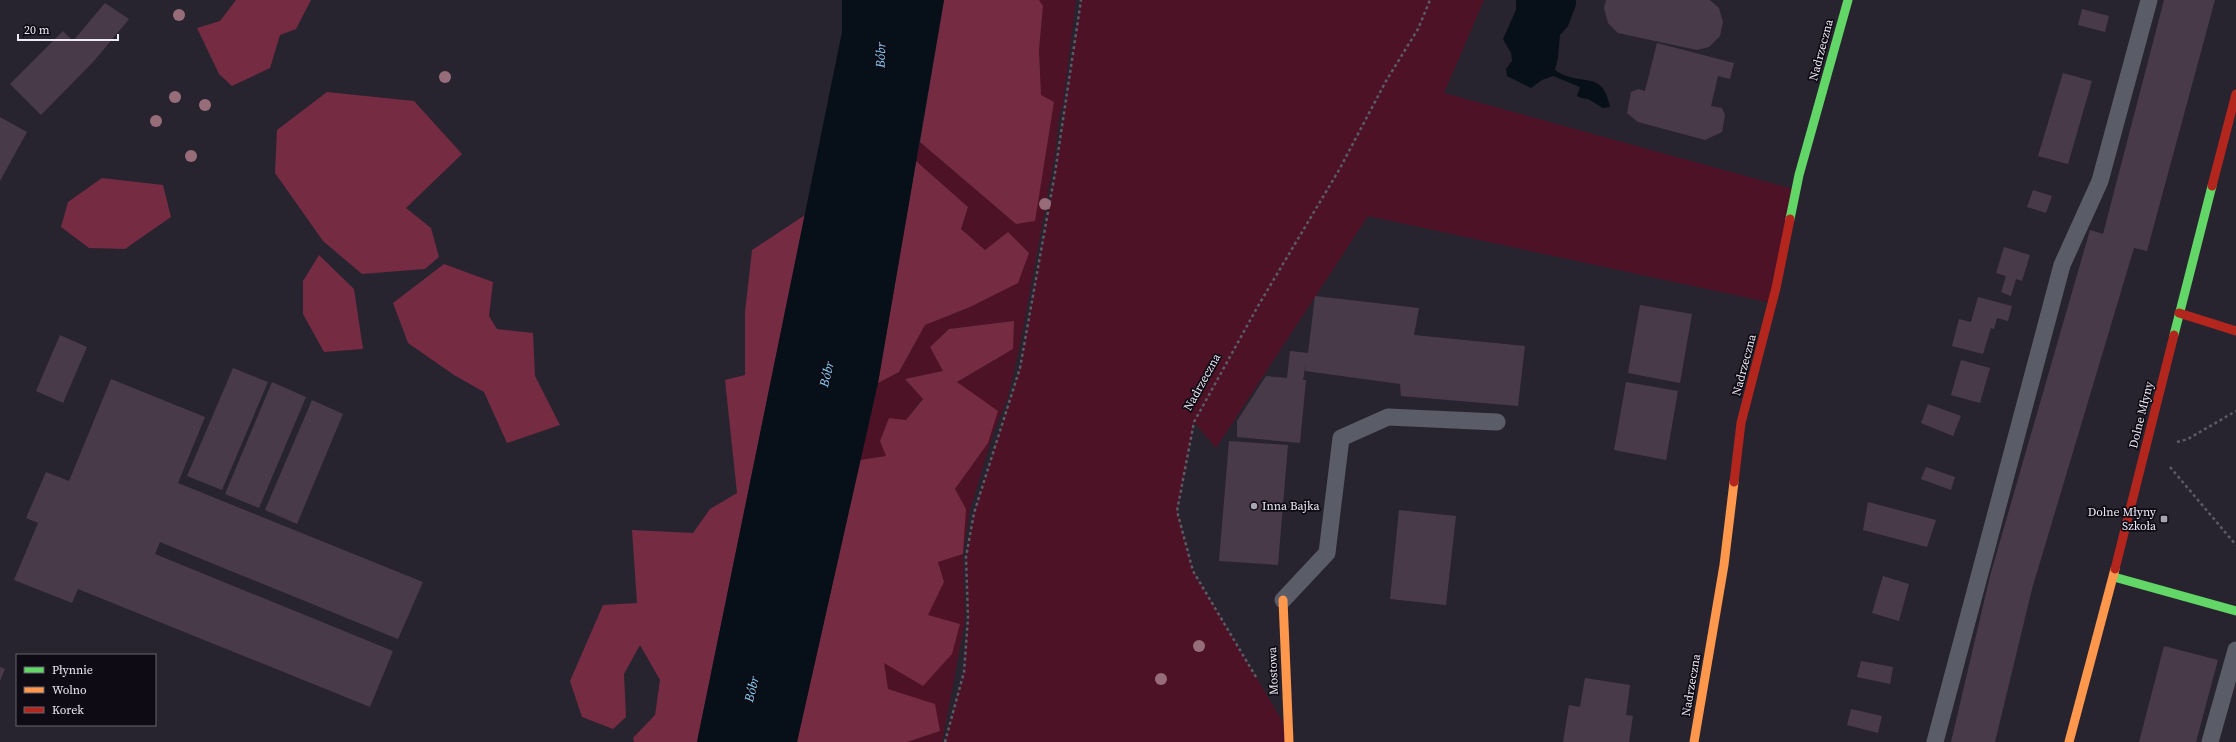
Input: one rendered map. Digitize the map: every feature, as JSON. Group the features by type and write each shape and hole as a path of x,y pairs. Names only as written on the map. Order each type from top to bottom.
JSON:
{"street":[{"name":"Nadrzeczna","path":"1694,742 1724,566 1741,423 1776,288 1799,175 1848,0"},
{"name":"Dolne Młyny","path":"2069,742 2114,577 2179,313 2236,94"},
{"path":"2179,313 2236,331"},
{"path":"2114,577 2236,611"},
{"name":"Mostowa","path":"1283,600 1289,742"}],"lane":[{"path":"1935,742 2062,265 2100,181 2149,0"},
{"path":"1283,600 1327,552 1341,438 1388,417 1497,422"},
{"path":"2210,742 2236,650"}],"path":[{"path":"945,742 964,672 968,618 966,557 974,513 1020,368 1055,173 1081,0"},
{"name":"Nadrzeczna","path":"1260,683 1193,571 1177,511 1194,422 1258,306 1340,170 1386,80 1418,29 1430,0"},
{"path":"2173,444 2188,439 2236,411"},
{"path":"2168,464 2236,545"}],"shaded area":[{"path":"236,0 311,0 296,29 280,35 270,68 232,86 219,74 197,28 220,21"},
{"path":"944,0 1039,0 1043,6 1039,50 1041,95 1054,102 1035,221 1016,224 920,142"},
{"path":"1039,0 1076,0 1055,155 1021,340 1008,397 993,434 970,510 963,554 965,622 942,742 907,742 939,731 888,689 883,662 927,615 944,582 938,562 966,509 955,489 988,443 957,382 1013,349 1014,321 949,329 930,347 943,371 905,379 923,398 906,420 886,456 860,460 878,383 899,372 925,325 970,307 985,250 961,229 968,207 916,161 920,142 1016,224 1041,95 1039,50 1043,7"},
{"path":"1081,0 1484,0 1444,93 1796,190 1772,303 1368,216 1216,448 1194,422 1177,511 1193,571 1287,729 1289,742 945,742 964,672 968,618 966,557 974,513 1020,368 1055,173"},
{"path":"327,92 414,101 462,154 406,208 431,228 439,257 425,269 362,274 323,241 275,173 277,130"},
{"path":"916,161 968,207 961,229 985,250 1008,232 1029,253 1018,283 970,307 925,325 899,372 878,383"},
{"path":"102,178 163,185 171,217 125,249 89,248 61,227 68,202"},
{"path":"805,215 697,742 634,742 633,738 655,715 660,680 640,645 624,674 626,717 613,729 582,717 570,681 603,605 637,603 632,530 693,533 710,509 737,493 725,380 745,375 745,312 752,250"},
{"path":"319,255 354,289 363,349 324,352 303,314 303,281"},
{"path":"444,264 493,282 489,316 497,329 533,333 535,376 560,425 507,443 484,392 454,375 408,343 393,303"},
{"path":"1014,321 1013,349 957,382 998,411 988,443 955,489 966,509 963,554 938,562 944,582 928,615 960,624 952,654 923,686 884,663 888,689 935,704 940,731 907,742 797,742 860,460 886,456 880,441 889,418 906,420 923,399 905,379 943,371 930,347 949,329"}],"water":[{"name":"Bóbr","path":"842,0 944,0 878,383 797,742 697,742 842,32"},
{"path":"1516,0 1576,0 1576,5 1568,26 1560,35 1558,58 1555,70 1574,78 1596,83 1602,87 1607,95 1610,107 1603,108 1588,99 1577,96 1580,87 1553,76 1542,80 1531,88 1507,76 1506,69 1512,61 1511,53 1503,39 1516,10"}],"building":[{"path":"1606,0 1710,0 1719,8 1723,22 1720,36 1709,47 1697,50 1618,33 1608,23 1604,8"},
{"path":"2164,0 2215,0 2147,251 2134,248 2032,589 1995,742 1951,742 1990,576 2090,230 2103,234"},
{"path":"105,3 129,19 94,61 41,115 10,84 63,31 73,41"},
{"path":"2082,9 2109,16 2105,32 2078,25"},
{"path":"1657,43 1734,63 1730,79 1718,76 1711,106 1722,108 1725,115 1722,132 1705,140 1638,122 1627,113 1631,92 1638,89 1645,91"},
{"path":"2063,73 2092,81 2068,164 2038,156"},
{"path":"0,117 27,132 0,181"},
{"path":"2033,190 2052,196 2046,213 2027,207"},
{"path":"2004,247 2030,255 2022,281 2016,279 2011,296 2001,292 2006,276 1996,273"},
{"path":"1315,296 1419,308 1414,335 1525,346 1518,406 1401,396 1400,384 1305,371 1306,362 1303,380 1306,380 1300,443 1237,437 1237,421 1266,376 1287,378 1290,351 1308,353"},
{"path":"1978,297 2012,306 2008,321 1997,318 1994,329 1991,328 1983,354 1952,346 1959,319 1971,322"},
{"path":"1640,305 1692,314 1680,383 1628,373"},
{"path":"60,335 87,347 63,403 36,391"},
{"path":"1961,360 1990,368 1980,403 1951,395"},
{"path":"233,368 268,382 222,490 187,476"},
{"path":"111,379 205,417 178,483 423,582 398,639 160,542 155,554 393,651 370,707 78,589 72,603 14,580 38,523 26,518 46,472 69,481"},
{"path":"272,382 306,397 259,508 225,494"},
{"path":"1626,382 1678,391 1666,460 1614,450"},
{"path":"312,400 343,414 297,524 265,510"},
{"path":"1928,404 1961,416 1953,436 1921,423"},
{"path":"1229,441 1288,445 1278,565 1219,561"},
{"path":"1926,467 1955,477 1951,490 1921,479"},
{"path":"1868,502 1936,520 1927,547 1863,530"},
{"path":"1399,510 1456,516 1446,605 1390,599"},
{"path":"1883,576 1909,584 1899,621 1872,613"},
{"path":"2164,646 2218,660 2196,742 2139,742"},
{"path":"1861,661 1893,667 1890,684 1857,677"},
{"path":"0,667 5,669 0,681"},
{"path":"1585,678 1630,685 1626,715 1633,716 1629,742 1563,742 1569,705 1580,707"},
{"path":"1851,709 1882,716 1878,733 1847,725"}],"traffic: fast":[{"path":"1790,219 1799,175 1848,0"},
{"path":"2174,335 2212,186"},
{"path":"2114,577 2236,611"}],"traffic: slow":[{"path":"1694,742 1724,565 1734,482"},
{"path":"2069,742 2115,569"},
{"path":"1283,600 1289,742"}],"traffic: jam":[{"path":"2212,186 2236,94"},
{"path":"1734,482 1741,423 1776,288 1790,219"},
{"path":"2179,313 2236,331"},
{"path":"2115,569 2174,335"}],"place":[{"name":"Inna Bajka","path":"1254,506"},
{"name":"Dolne Młyny Szkoła","path":"2164,519"}]}
